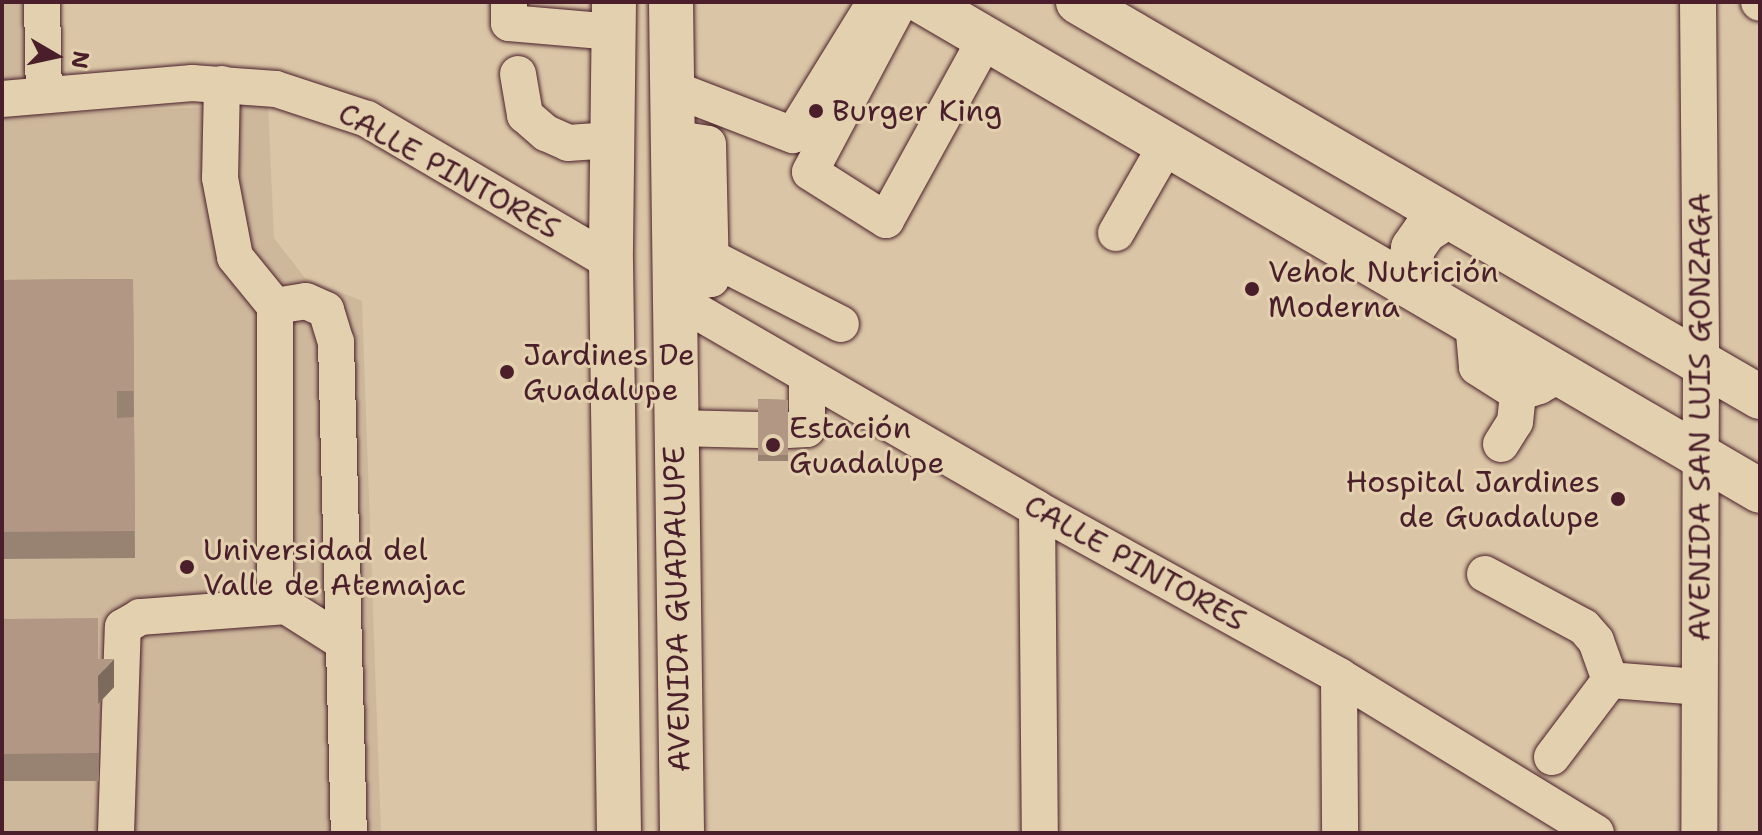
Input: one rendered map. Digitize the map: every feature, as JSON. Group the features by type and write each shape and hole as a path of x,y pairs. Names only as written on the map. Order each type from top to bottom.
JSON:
{"main road":[{"name":"AVENIDA GUADALUPE","path":"671,2 672,291 682,833"},
{"path":"923,2 1760,491"},
{"path":"1078,2 1760,397"},
{"name":"AVENIDA GUADALUPE","path":"614,17 611,262 619,833"},
{"path":"1407,283 1413,248 1425,231 1448,216"}],"street":[{"path":"42,2 44,95"},
{"path":"509,2 509,23 614,17"},
{"path":"671,88 793,135 875,2"},
{"path":"900,2 810,172 886,220 986,38"},
{"name":"AVENIDA SAN LUIS GONZAGA","path":"1698,2 1701,363 1699,833"},
{"path":"518,74 525,115 546,133 568,143 612,140"},
{"path":"222,84 220,178 235,257 275,306 275,579 286,606 343,642"},
{"name":"CALLE PINTORES","path":"2,99 222,84 276,89 367,119 611,262"},
{"path":"671,138 708,144 711,279 672,291"},
{"path":"1116,233 1167,144"},
{"path":"710,257 841,324"},
{"name":"CALLE PINTORES","path":"672,291 807,376 1037,509 1339,676 1596,833"},
{"path":"275,306 306,301 326,310 336,342 349,833"},
{"path":"1473,322 1477,367 1518,393"},
{"path":"1518,393 1561,374"},
{"path":"674,428 807,429 807,376"},
{"path":"1501,444 1515,422 1518,393"},
{"path":"1037,509 1040,833"},
{"path":"1485,574 1584,627 1596,641 1610,680"},
{"path":"116,833 123,627 140,617 286,606"},
{"path":"1339,676 1340,833"},
{"path":"1610,680 1699,687"},
{"path":"1552,757 1610,680"}],"shaded area":[{"name":"Universidad del Valle de Atemajac","path":"2,2 32,2 41,115 268,104 274,238 305,278 362,301 381,833 2,833"}],"building":[{"path":"133,279 134,391 117,391 117,418 134,417 135,531 2,532 2,280"},
{"name":"Estación Guadalupe","path":"758,399 788,400 788,455 758,455"},
{"path":"98,618 98,659 114,659 98,676 99,753 2,754 2,619"}],"place":[{"name":"Burger King","path":"816,111"},
{"name":"Vehok Nutrición Moderna","path":"1252,289"},
{"name":"Jardines De Guadalupe","path":"507,372"},
{"name":"Estación Guadalupe","path":"773,445"},
{"name":"Hospital Jardines de Guadalupe","path":"1618,499"},
{"name":"Universidad del Valle de Atemajac","path":"187,567"}]}
